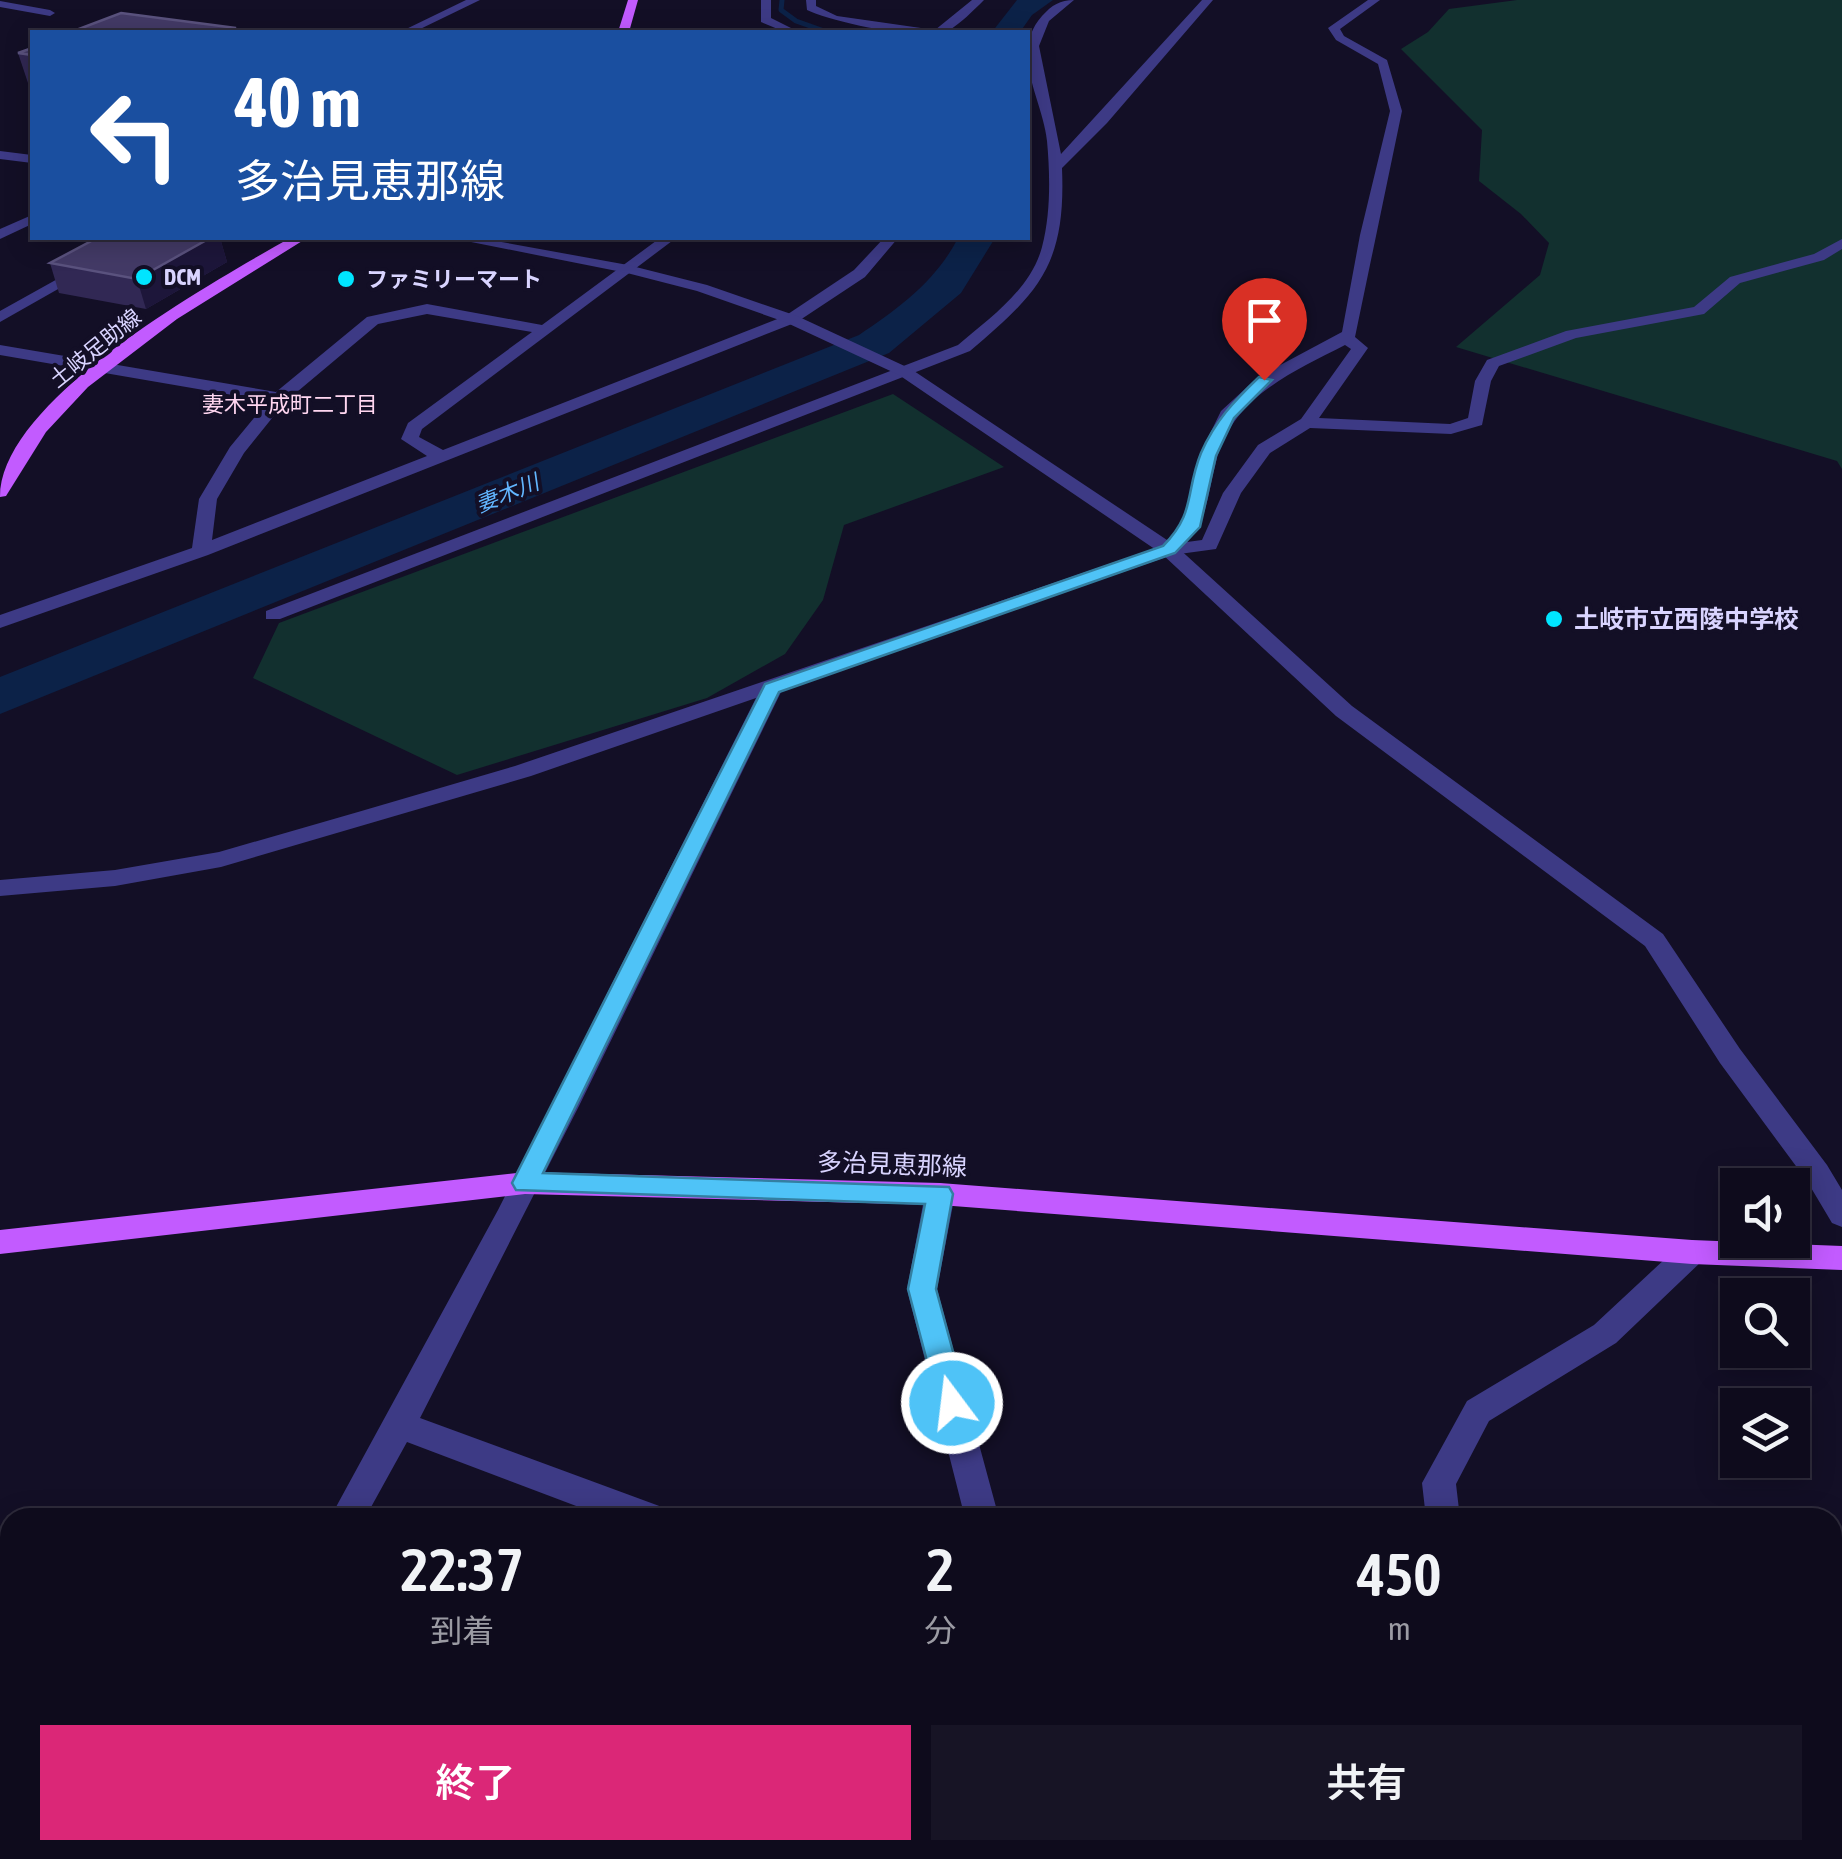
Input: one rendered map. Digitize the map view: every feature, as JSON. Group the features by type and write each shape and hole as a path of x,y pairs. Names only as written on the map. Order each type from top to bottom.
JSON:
{"main road":[{"path":"624,30 633,0"},
{"name":"土岐足助線","path":"0,492 53,412 102,367 184,308 297,240"},
{"name":"多治見恵那線","path":"0,1242 525,1183 940,1194 1692,1252 1842,1258"}],"street":[{"path":"410,30 475,0"},
{"path":"766,0 765,20 791,30"},
{"path":"811,0 811,8 834,19 919,30"},
{"path":"938,30 979,0"},
{"path":"273,615 964,348 1011,309 1046,256 1054,168 1052,127 1032,49 1038,29 1054,9 1069,0"},
{"path":"1054,168 1103,120 1208,0"},
{"path":"1169,550 1191,527 1208,456 1228,416 1264,380 1346,338 1350,332 1367,235 1396,112 1383,62 1374,53 1340,38 1334,28 1376,0"},
{"path":"0,4 50,14"},
{"path":"819,23 834,19"},
{"path":"0,155 30,159"},
{"path":"0,236 30,220"},
{"path":"0,317 137,240"},
{"path":"478,240 628,269 702,288 790,319 904,372 1169,550 1344,711 1654,940 1842,1215"},
{"path":"440,456 410,438 414,427 666,240"},
{"path":"0,622 200,551 790,319 822,302 888,240"},
{"path":"1307,423 1452,429 1476,421 1483,381 1493,363 1572,334 1699,311 1735,280 1756,271 1819,257 1842,242"},
{"path":"200,551 208,499 236,451 279,398 374,320 427,309 545,330"},
{"path":"0,888 115,878 221,859 522,772 1169,550 1208,545 1232,493 1264,449 1307,423 1360,348 1346,338"},
{"path":"0,350 279,398"},
{"path":"353,1508 525,1183 772,688"},
{"path":"940,1194 922,1289 979,1508"},
{"path":"1442,1508 1439,1483 1478,1412 1606,1334 1692,1252"},
{"path":"400,1425 623,1508"}],"green space":[{"path":"1517,0 1842,0 1842,469 1837,461 1456,347 1540,275 1549,243 1521,214 1479,181 1482,130 1401,49 1428,32 1449,9"},
{"path":"893,394 1004,467 844,525 823,600 785,654 707,698 457,775 253,678 279,623"}],"building":[{"path":"121,13 236,28 230,30 76,30"},
{"path":"93,240 206,240 137,279 50,263"}],"waterway":[{"path":"782,0 781,10 796,21 821,30"},
{"name":"妻木川","path":"1007,30 1021,9 1039,0"},
{"name":"妻木川","path":"0,697 874,344 947,284 975,240"}],"place":[{"name":"DCM","path":"144,277"},
{"name":"ファミリーマート","path":"346,279"},
{"name":"土岐市立西陵中学校","path":"1554,619"}],"district":[{"name":"妻木平成町二丁目","path":"290,404"}],"route":[{"path":"952,1403 922,1289 940,1194 525,1183 772,688 1169,550 1191,527 1208,456 1228,416 1264,380"}]}
